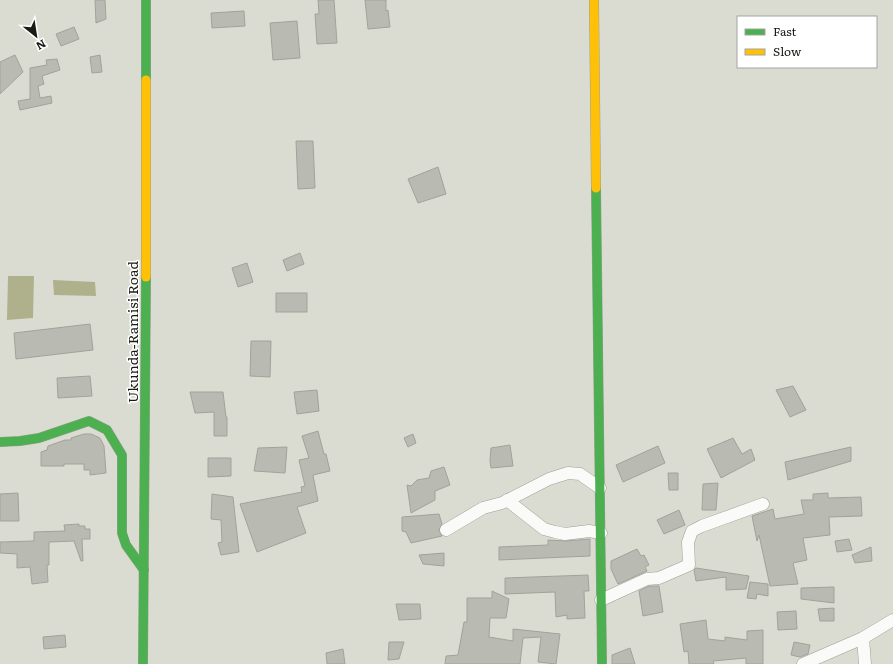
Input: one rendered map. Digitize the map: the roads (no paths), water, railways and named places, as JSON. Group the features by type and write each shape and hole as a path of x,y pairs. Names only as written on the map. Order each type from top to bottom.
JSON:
{"main road":[{"name":"Ukunda-Ramisi Road","path":"143,664 146,379 146,0"},
{"path":"594,0 602,664"},
{"path":"0,442 39,438 89,421 108,430 122,455 122,533 126,545 144,570"}],"street":[{"path":"446,530 482,508 502,503 549,479 568,473 580,474 600,488"},
{"path":"507,500 544,529 565,534 589,531 601,534"},
{"path":"602,600 647,579 659,578 689,565 688,542 692,531 763,504"},
{"path":"803,664 863,638 893,620"},
{"path":"863,638 866,664"}]}
